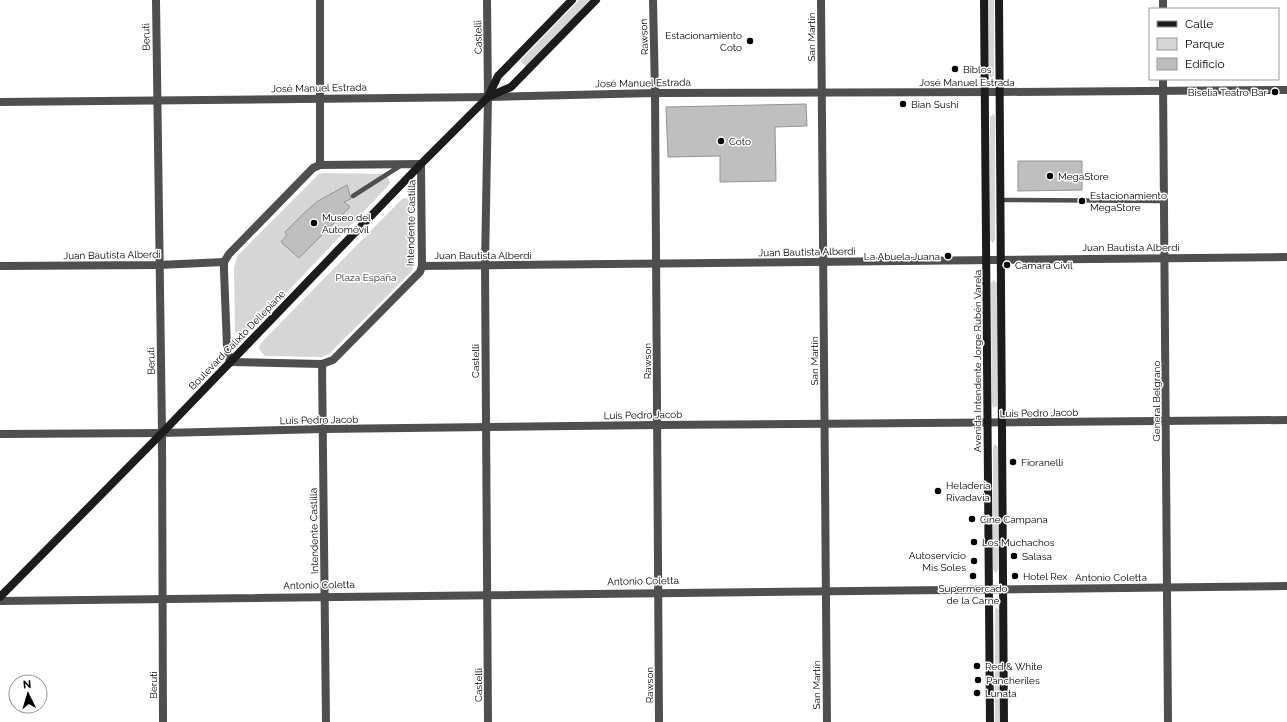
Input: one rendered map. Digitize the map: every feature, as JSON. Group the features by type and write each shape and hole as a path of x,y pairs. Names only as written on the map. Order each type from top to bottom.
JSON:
{"main road":[{"name":"Boulevard Calixto Dellepiane","path":"0,597 162,433 421,164 488,97 498,76 572,0"},
{"name":"Boulevard Calixto Dellepiane","path":"488,97 511,87 596,0"},
{"name":"Avenida Intendente Jorge Rubén Varela","path":"984,0 990,722"},
{"path":"999,0 1004,722"}],"street":[{"name":"Beruti","path":"156,0 162,433 163,722"},
{"path":"320,0 320,165"},
{"name":"Castelli","path":"487,0 488,97 485,265 488,722"},
{"name":"Rawson","path":"652,0 655,93 659,722"},
{"name":"San Martín","path":"821,0 827,722"},
{"name":"General Belgrano","path":"1163,80 1168,722"},
{"name":"José Manuel Estrada","path":"0,102 488,97 655,93 1287,90"},
{"path":"322,364 230,362 227,347 224,262 229,254 313,168 320,165 421,164"},
{"name":"Intendente Castilla","path":"326,722 322,364 333,360 420,272 422,266 421,164"},
{"name":"Juan Bautista Alberdi","path":"422,266 823,262 986,258 1287,256"},
{"name":"Juan Bautista Alberdi","path":"0,266 224,262"},
{"name":"Luis Pedro Jacob","path":"0,434 162,433 323,429 657,425 1287,420"},
{"name":"Antonio Coletta","path":"0,601 658,591 826,591 989,588 1287,586"}],"lane":[{"path":"353,196 402,164"},
{"path":"1000,200 1164,201"}],"green space":[{"path":"579,0 590,0 526,67 520,61"},
{"path":"988,0 994,0 994,75 991,78 989,75"},
{"path":"993,114 995,117 995,240 993,243 990,240 990,117"},
{"name":"Plaza España","path":"319,174 384,174 388,177 390,183 250,331 246,334 238,334 235,331 234,267 238,255"},
{"name":"Plaza España","path":"406,198 414,204 414,265 411,272 329,354 322,357 265,356 259,347 261,343 402,199"},
{"path":"994,280 997,283 997,406 994,408 992,405 991,283"},
{"path":"995,444 998,447 998,570 996,573 993,570 993,447"},
{"path":"995,608 1000,610 1000,722 995,722"}],"building":[{"name":"Coto","path":"806,104 807,126 775,127 776,181 720,182 720,156 668,157 666,107"},
{"name":"MegaStore","path":"1018,161 1082,161 1082,190 1018,191"},
{"name":"Museo del Automóvil","path":"347,185 351,199 344,202 350,207 299,258 281,242 287,235 285,232 318,201"}],"place":[{"name":"Estacionamiento Coto","path":"750,41"},
{"name":"Biblos","path":"955,69"},
{"name":"Biselia Teatro Bar","path":"1275,92"},
{"name":"Bian Sushi","path":"903,104"},
{"name":"Coto","path":"721,141"},
{"name":"MegaStore","path":"1050,176"},
{"name":"Estacionamiento MegaStore","path":"1082,201"},
{"name":"Museo del Automóvil","path":"314,223"},
{"name":"La Abuela Juana","path":"948,256"},
{"name":"Camara Civil","path":"1007,265"},
{"name":"Fioranelli","path":"1013,462"},
{"name":"Heladería Rivadavia","path":"938,491"},
{"name":"Cine Campana","path":"972,519"},
{"name":"Los Muchachos","path":"974,542"},
{"name":"Salasa","path":"1014,556"},
{"name":"Autoservicio Mis Soles","path":"974,561"},
{"name":"Supermercado de la Carne","path":"973,576"},
{"name":"Hotel Rex","path":"1015,576"},
{"name":"Red & White","path":"977,666"},
{"name":"Pancheriles","path":"978,680"},
{"name":"Lunata","path":"977,693"}]}
